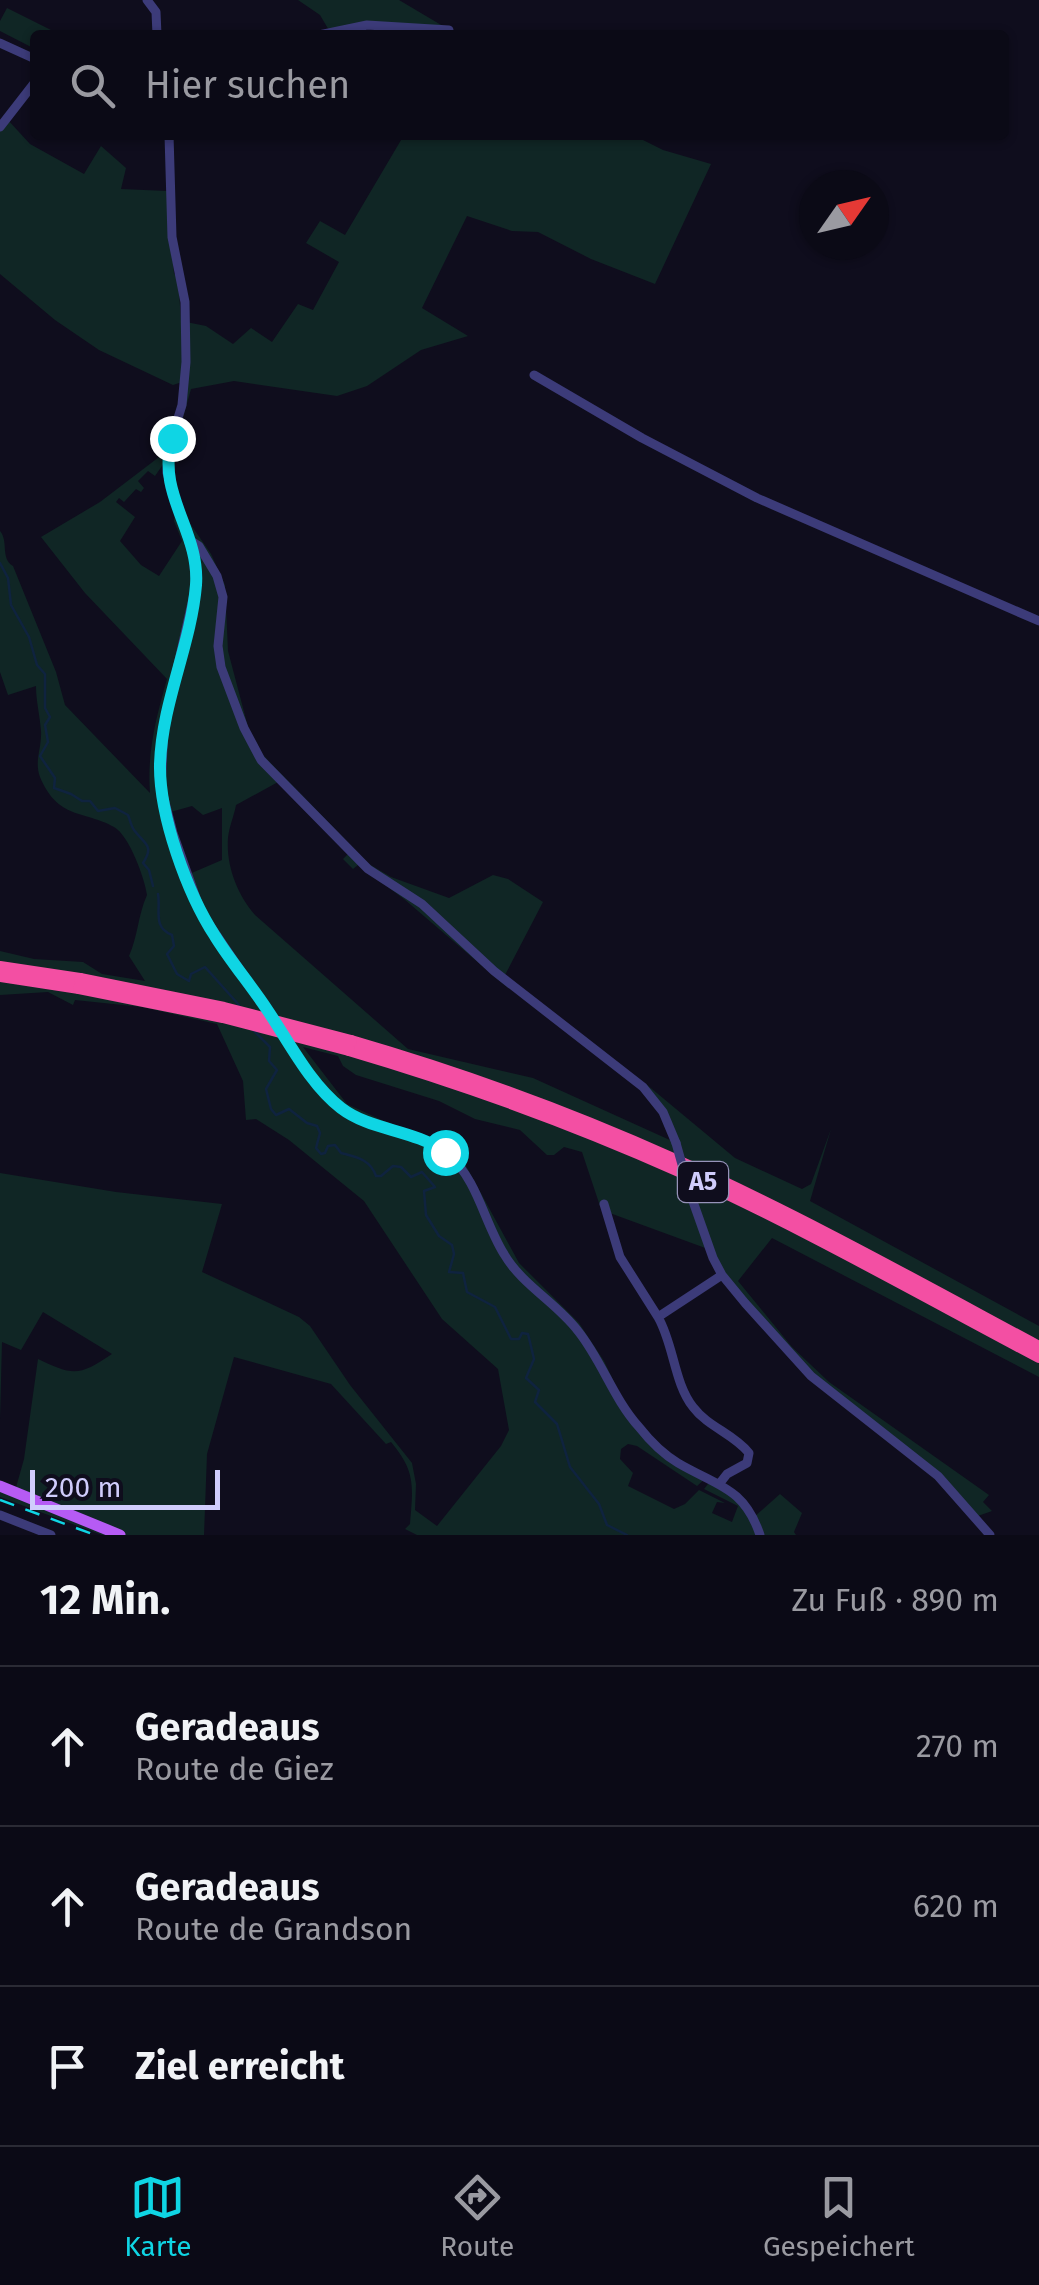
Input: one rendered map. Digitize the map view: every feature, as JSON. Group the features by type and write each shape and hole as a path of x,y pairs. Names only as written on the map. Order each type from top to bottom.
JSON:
{"highway":[{"name":"A5","path":"0,967 224,1008 512,1094 659,1152 809,1224 1039,1347"},
{"name":"A5","path":"0,976 80,983"},
{"name":"A5","path":"350,1046 526,1108 690,1176 1039,1357"}],"main road":[{"path":"0,1486 120,1535"}],"street":[{"path":"147,0 155,10 157,30"},
{"path":"155,10 166,1"},
{"path":"341,30 367,24 449,30"},
{"path":"0,43 30,57"},
{"path":"0,128 30,89"},
{"path":"168,140 172,237 184,302 186,362 182,405 168,450 167,473 195,564 196,585 164,727 162,787 172,833 201,912 297,1054 337,1105 368,1122 422,1138 455,1161 476,1193 506,1258 580,1333 623,1408 677,1462 720,1483 746,1503 760,1535"},
{"path":"534,374 642,438 756,498 1039,622"},
{"path":"188,540 200,546 216,576 222,597 218,646 221,668 261,760 368,869 422,904 494,970 643,1087 664,1112 703,1236 722,1275 811,1376 938,1476 990,1535"},
{"path":"604,1204 620,1256 658,1316 672,1347 688,1401 705,1420 749,1453 747,1463 726,1474 720,1483"},
{"path":"658,1316 722,1275"},
{"path":"0,1515 51,1535"}],"green space":[{"path":"298,0 399,0 450,30 393,30 395,26 329,30 320,15"},
{"path":"7,8 51,30 30,30 30,46 0,31"},
{"path":"7,119 30,144 84,174 101,146 126,168 121,189 167,191 181,321 206,326 233,344 251,328 272,342 298,304 313,310 339,262 306,243 320,221 345,235 401,140 643,140 711,164 655,284 591,259 538,232 512,231 467,216 422,308 468,336 421,350 367,386 337,396 234,381 191,389 176,443 174,482 187,519 211,554 225,585 228,651 248,727 263,755 369,864 391,877 449,898 493,875 508,879 543,902 504,977 512,985 508,988 404,899 358,865 353,869 343,859 349,853 278,782 236,805 228,838 231,869 238,889 255,915 408,1049 533,1078 672,1141 646,1084 735,1158 802,1189 811,1184 831,1129 810,1201 1039,1326 1039,1377 772,1238 738,1281 792,1347 829,1382 989,1495 983,1502 992,1511 975,1517 938,1476 820,1385 722,1275 708,1249 600,1206 582,1152 564,1147 547,1155 520,1130 475,1119 439,1101 356,1075 343,1066 338,1056 303,1047 347,1104 438,1139 465,1164 519,1263 579,1323 604,1361 625,1405 669,1457 707,1477 697,1486 628,1444 621,1449 620,1459 633,1473 628,1486 674,1509 699,1490 725,1503 717,1502 712,1513 732,1522 738,1506 704,1489 712,1479 754,1517 780,1494 802,1513 796,1535 417,1535 405,1529 410,1524 411,1480 405,1462 391,1442 386,1444 331,1384 234,1357 207,1454 204,1535 102,1535 0,1497 0,1486 15,1491 24,1459 38,1359 76,1371 112,1354 43,1312 21,1350 2,1342 0,1419 0,1173 222,1204 202,1272 299,1317 310,1326 350,1385 412,1463 415,1510 437,1526 501,1446 509,1430 498,1369 442,1319 364,1201 289,1140 256,1119 246,1120 243,1081 217,1024 142,1007 75,1000 73,1005 48,992 0,995 0,951 34,959 83,962 102,974 145,981 129,956 147,895 135,858 114,827 72,812 47,791 38,771 41,731 36,686 8,695 0,672 0,531 7,559 56,672 65,705 150,793 151,749 167,679 85,593 41,537 100,502 163,454 164,463 155,476 148,471 138,481 144,488 141,492 136,489 124,502 119,498 116,502 135,517 120,541 141,565 159,576 182,541 174,521 176,507 167,473 185,381 173,385 99,350 0,274 0,127","holes":["192,806 203,815 222,808 222,860 187,875 167,813"]}],"waterway":[{"path":"0,563 8,578 11,605 29,637 37,665 45,674 45,708 50,717 45,725 48,742 40,756 55,778 54,788 90,801 98,811 115,808 128,815 148,848 143,863 153,886"},
{"path":"158,894 160,923 172,935 174,946 167,954 177,974 189,981 191,974 205,967 239,1005"},
{"path":"252,1029 270,1047 269,1061 277,1070 266,1089 271,1109 276,1115 289,1109 317,1126 320,1133 316,1148 321,1154 335,1145 341,1153 366,1162 376,1176 393,1166 401,1167 411,1177 422,1172 435,1187 424,1191 426,1215 439,1236 452,1245 449,1272 463,1273 467,1292 495,1307 511,1339 528,1334 534,1359 526,1378 539,1390 535,1402 557,1424 570,1467 599,1504 607,1525 627,1535"}],"railway":[{"path":"0,1500 95,1535"}],"route":[{"path":"172,438 167,473 193,555 196,585 164,727 160,770 166,812 192,890 230,960 331,1099 355,1117 422,1138 445,1152"}]}
